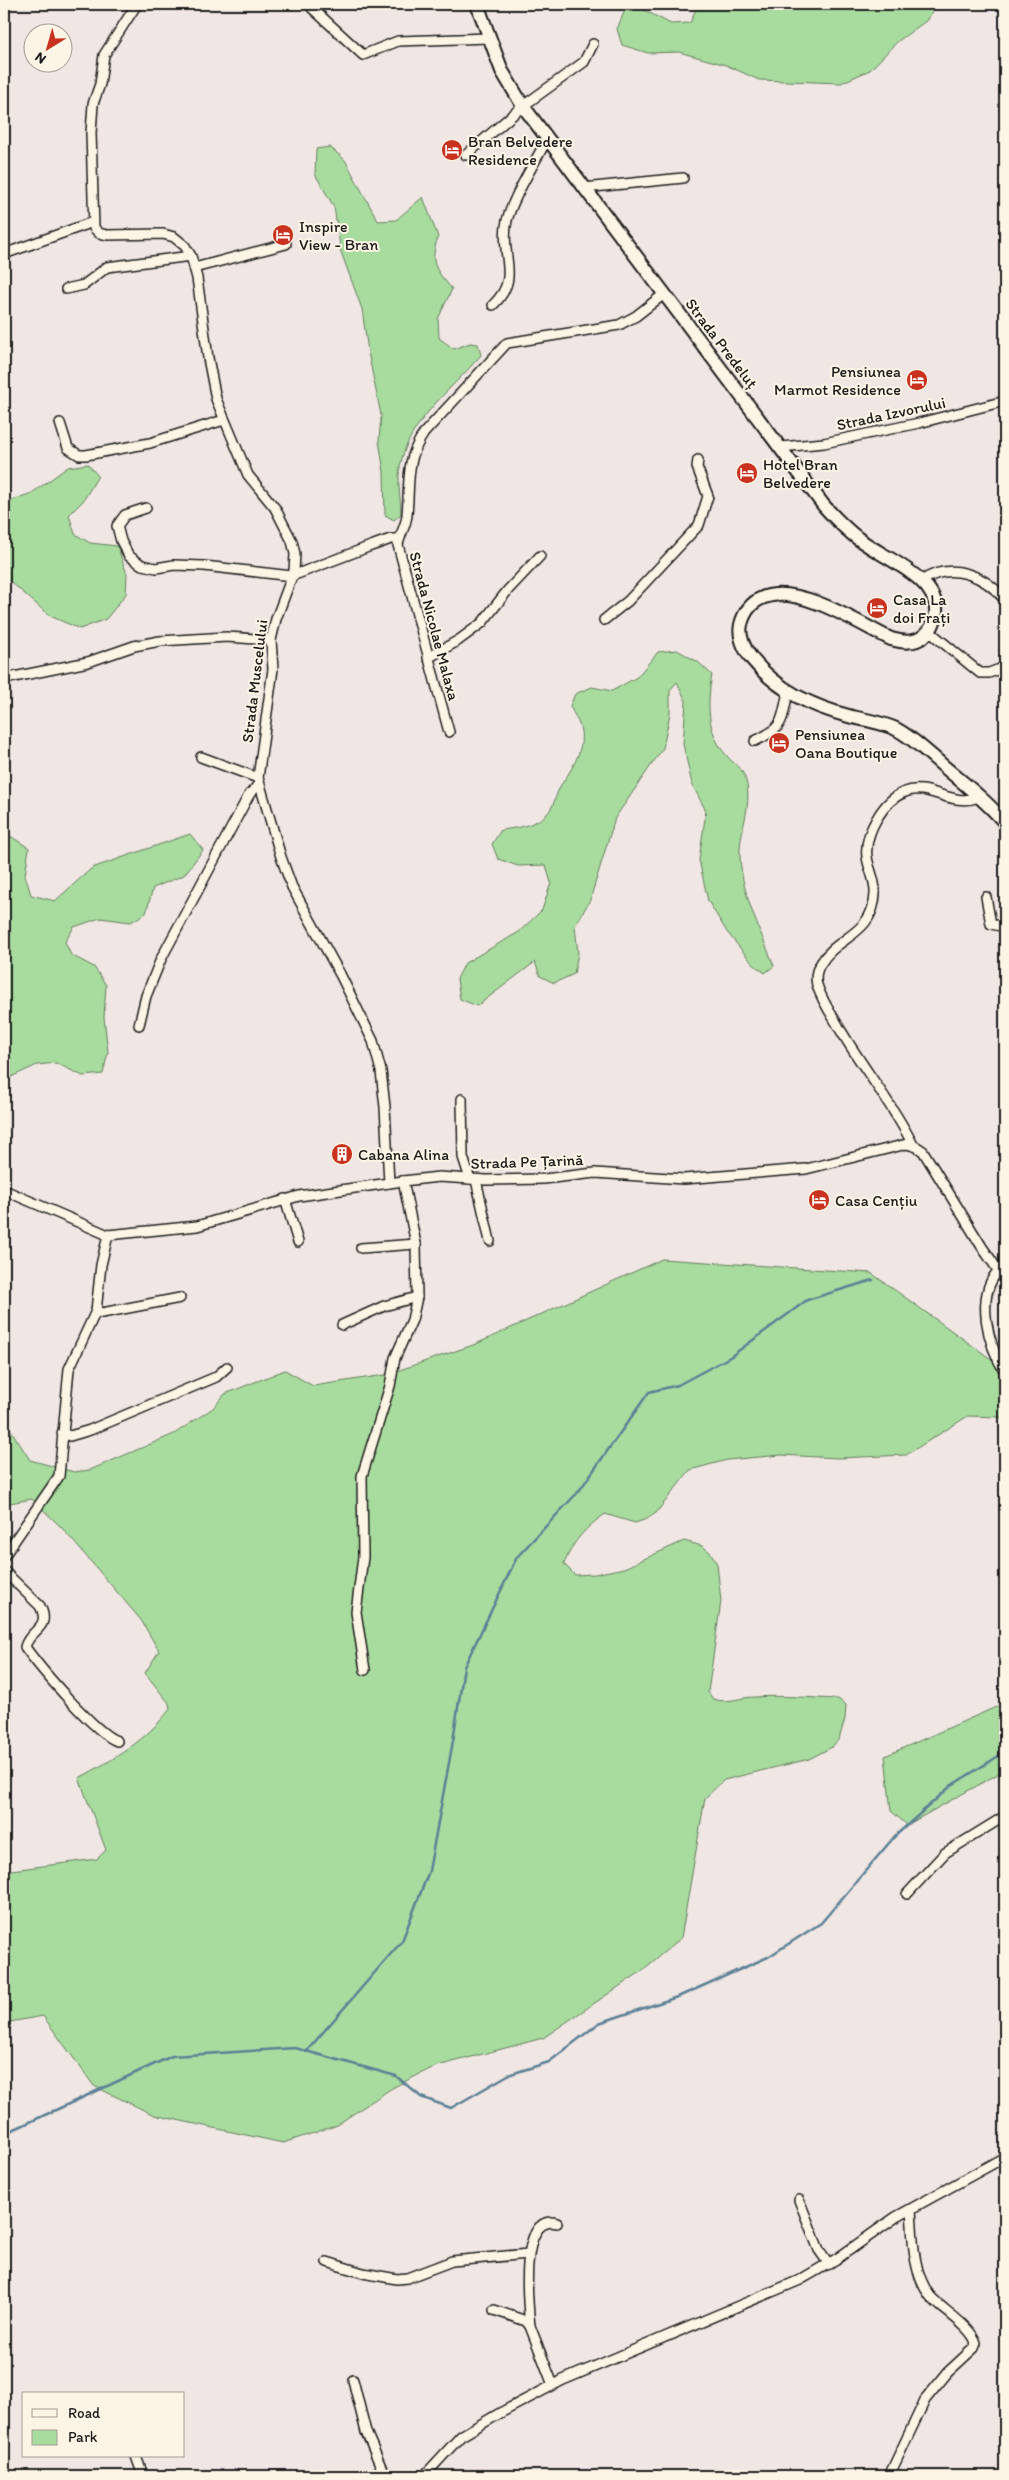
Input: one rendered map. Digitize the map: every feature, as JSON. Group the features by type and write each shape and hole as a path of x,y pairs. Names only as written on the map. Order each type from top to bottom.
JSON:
{"main road":[{"name":"Strada Predeluț","path":"478,4 507,81 523,106 824,506 846,530 922,581 933,595 936,610 934,623 929,631"},
{"path":"929,631 921,638 903,642 891,639 830,609 794,596 779,594 757,600 750,606 740,624 743,644 757,665 788,692 818,707 896,729 921,747 979,797 1005,823"}],"street":[{"path":"4,254 93,222 91,133 93,104 100,84 106,49 137,4"},
{"path":"312,8 363,55 398,41 490,38"},
{"path":"466,155 523,106 584,62 593,44"},
{"path":"493,305 503,294 509,282 505,234 509,215 547,139"},
{"path":"584,188 683,178"},
{"name":"Strada Muscelului","path":"93,222 99,234 144,232 163,234 174,237 185,246 191,256 194,268 216,399 248,475 275,508 287,530 295,554 292,576 276,619 271,640 273,669 258,781 280,857 292,887 341,976 373,1041 381,1071 389,1183"},
{"path":"194,268 286,244"},
{"path":"66,289 84,285 107,267 191,256"},
{"name":"Strada Nicolae Malaxa","path":"449,732 399,555 399,539 407,516 410,461 416,444 502,348 512,342 619,324 636,316 664,294"},
{"name":"Strada Izvorului","path":"781,447 824,443 919,424 1005,401"},
{"path":"60,423 68,448 79,455 86,455 150,443 224,420"},
{"path":"604,620 628,601 699,524 708,496 697,467 698,460"},
{"path":"146,508 125,515 118,526 121,541 130,556 142,565 156,568 174,565 204,566 292,576 378,544 399,539"},
{"path":"428,658 459,640 482,623 508,590 540,556"},
{"path":"922,581 937,572 959,571 984,582 1005,600"},
{"path":"929,631 980,673 989,673 1005,667"},
{"path":"4,680 88,662 134,646 160,641 227,637 271,640"},
{"path":"756,741 774,732 780,725 788,692"},
{"path":"139,1024 146,996 161,959 258,781 201,757"},
{"path":"979,797 964,801 949,799 921,790 905,792 890,802 877,820 868,839 867,856 875,890 872,911 850,938 832,951 817,969 818,985 828,1009 848,1044 912,1145 923,1151 927,1157 1005,1280"},
{"path":"986,897 991,924 1005,928"},
{"path":"462,1099 463,1157 473,1180 490,1241"},
{"name":"Strada Pe Țarină","path":"4,1190 108,1235 197,1226 285,1199 403,1181 439,1177 473,1180 544,1179 595,1173 684,1179 806,1168 900,1145 912,1145"},
{"path":"364,1670 356,1612 363,1557 362,1476 390,1386 395,1358 412,1320 417,1296 416,1244 403,1181"},
{"path":"285,1199 298,1242"},
{"path":"4,1556 59,1476 68,1369 96,1312 102,1257 108,1235"},
{"path":"361,1248 416,1244"},
{"path":"998,1271 989,1287 986,1309 992,1347 1005,1372"},
{"path":"342,1325 384,1306 417,1296"},
{"path":"96,1312 102,1313 180,1298"},
{"path":"62,1434 70,1436 90,1430 216,1377 228,1366"},
{"path":"4,1570 40,1606 44,1613 41,1626 26,1642 25,1647 86,1716 103,1733 117,1741"},
{"path":"907,1894 945,1853 1005,1816"},
{"path":"424,2476 462,2436 552,2385 765,2296 829,2264 868,2235 1005,2157"},
{"path":"799,2200 819,2250 829,2264"},
{"path":"889,2476 925,2400 935,2386 974,2348 976,2343 971,2334 923,2286 917,2270 911,2209"},
{"path":"530,2326 528,2254 538,2231 544,2224 557,2223"},
{"path":"327,2262 363,2274 398,2279 407,2278 452,2260 528,2254"},
{"path":"494,2310 526,2321 530,2326 552,2385"},
{"path":"353,2380 366,2432 385,2476"},
{"path":"137,2458 143,2476"}],"green space":[{"path":"698,4 938,4 926,21 898,41 870,70 841,83 759,80 726,65 679,52 648,53 622,45 617,29 625,10 640,8 671,24 690,23"},
{"path":"330,147 345,160 378,221 396,220 423,197 438,237 434,253 435,265 452,289 438,319 439,338 454,349 470,343 478,344 481,355 430,410 409,440 402,457 399,475 401,514 394,520 385,515 384,472 379,441 381,415 368,352 362,309 341,252 334,207 315,174 316,149"},
{"path":"88,464 98,476 83,501 69,515 75,534 90,543 117,546 127,574 126,594 106,619 80,629 50,616 4,576 4,503 32,493 68,467"},
{"path":"677,650 698,662 712,675 709,696 711,727 719,746 741,770 747,785 748,802 740,849 743,879 751,909 774,966 765,973 753,964 727,932 708,901 699,860 706,811 692,784 683,744 686,701 677,682 670,690 670,713 663,748 615,818 590,900 575,926 578,953 574,974 554,983 540,976 535,962 477,1006 460,999 457,979 465,963 519,932 542,910 551,883 546,865 518,866 498,859 492,844 501,830 521,827 534,822 546,815 552,807 559,788 580,750 580,727 570,706 575,694 592,687 612,691 637,677 658,652"},
{"path":"4,832 29,848 25,875 31,895 55,901 92,868 190,834 203,850 184,875 153,888 146,913 131,922 100,918 74,927 65,942 71,955 94,967 106,985 104,1017 108,1052 103,1074 83,1076 56,1063 37,1065 11,1077 4,1055"},
{"path":"662,1259 871,1273 1005,1369 1005,1422 1000,1417 968,1416 906,1455 838,1458 781,1455 727,1460 690,1470 656,1513 647,1519 635,1523 605,1514 591,1524 571,1548 564,1564 575,1575 595,1574 624,1568 684,1541 702,1546 711,1553 717,1564 721,1601 708,1692 713,1699 724,1701 775,1696 838,1699 846,1705 845,1719 839,1739 832,1747 809,1759 724,1780 705,1798 681,1938 639,1973 543,2038 434,2067 392,2088 335,2126 283,2143 154,2115 94,2086 43,2016 4,2023 4,1871 97,1859 106,1850 79,1778 140,1740 170,1709 169,1703 145,1673 159,1651 141,1620 62,1528 32,1499 4,1504 4,1337 7,1424 30,1460 74,1472 90,1470 174,1434 213,1408 225,1394 285,1370 313,1386 385,1375 476,1344"},
{"path":"1005,1703 1005,1770 907,1825 891,1811 885,1756"}],"waterway":[{"path":"306,2052 402,1941 429,1871 453,1741 464,1667 517,1557 579,1491 649,1392 678,1385 730,1357 807,1300 873,1280"},
{"path":"4,2134 172,2056 295,2048 396,2076 421,2097 451,2108 508,2075 549,2062 599,2023 680,1996 768,1957 821,1923 895,1836 952,1785 1005,1752"}],"place":[{"name":"Bran Belvedere Residence","path":"452,150"},
{"name":"Inspire View - Bran","path":"283,235"},
{"name":"Pensiunea Marmot Residence","path":"917,380"},
{"name":"Hotel Bran Belvedere","path":"747,473"},
{"name":"Casa La doi Frați","path":"877,608"},
{"name":"Pensiunea Oana Boutique","path":"779,743"},
{"name":"Cabana Alina","path":"342,1154"},
{"name":"Casa Cențiu","path":"819,1200"}]}
